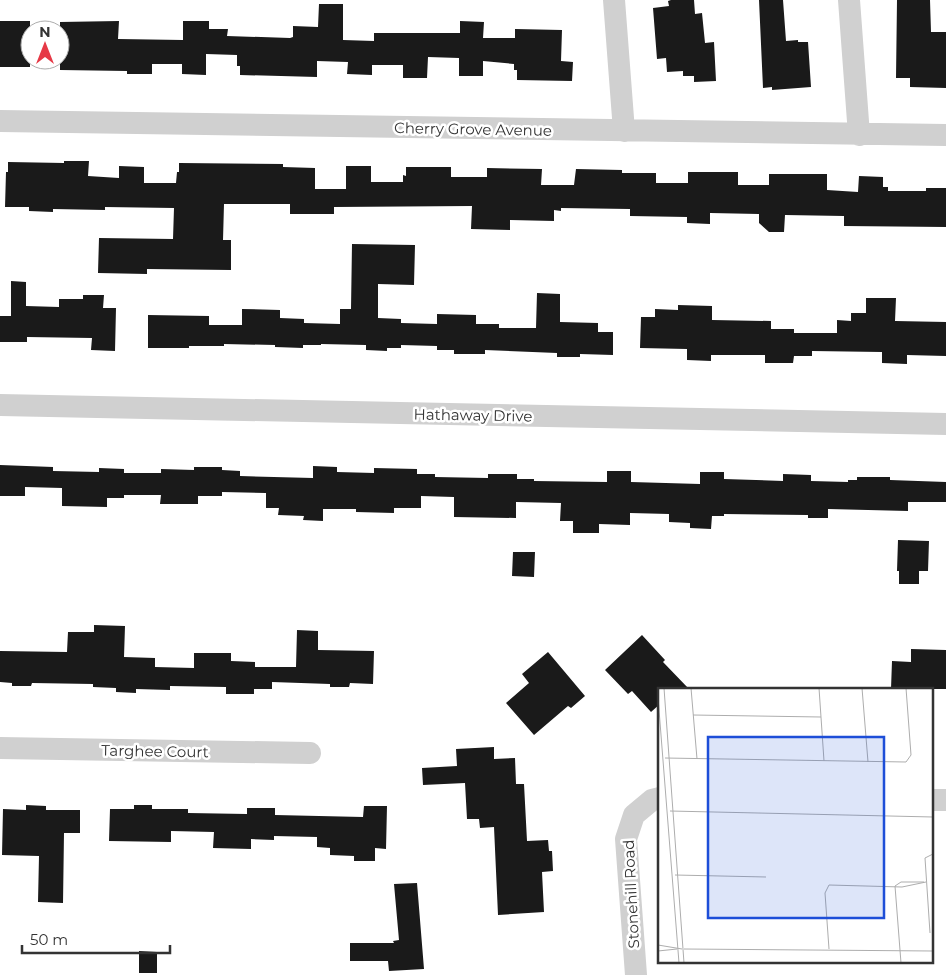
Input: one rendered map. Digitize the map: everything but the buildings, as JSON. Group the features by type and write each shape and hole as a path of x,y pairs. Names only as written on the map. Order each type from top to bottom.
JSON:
{"street":[{"path":"614,0 624,131"},
{"path":"849,0 859,135"},
{"name":"Cherry Grove Avenue","path":"0,121 946,135"},
{"name":"Hathaway Drive","path":"0,405 946,424"},
{"name":"Targhee Court","path":"0,748 310,753"},
{"name":"Stonehill Road","path":"636,975 626,839 634,815 652,800 658,798"}]}
